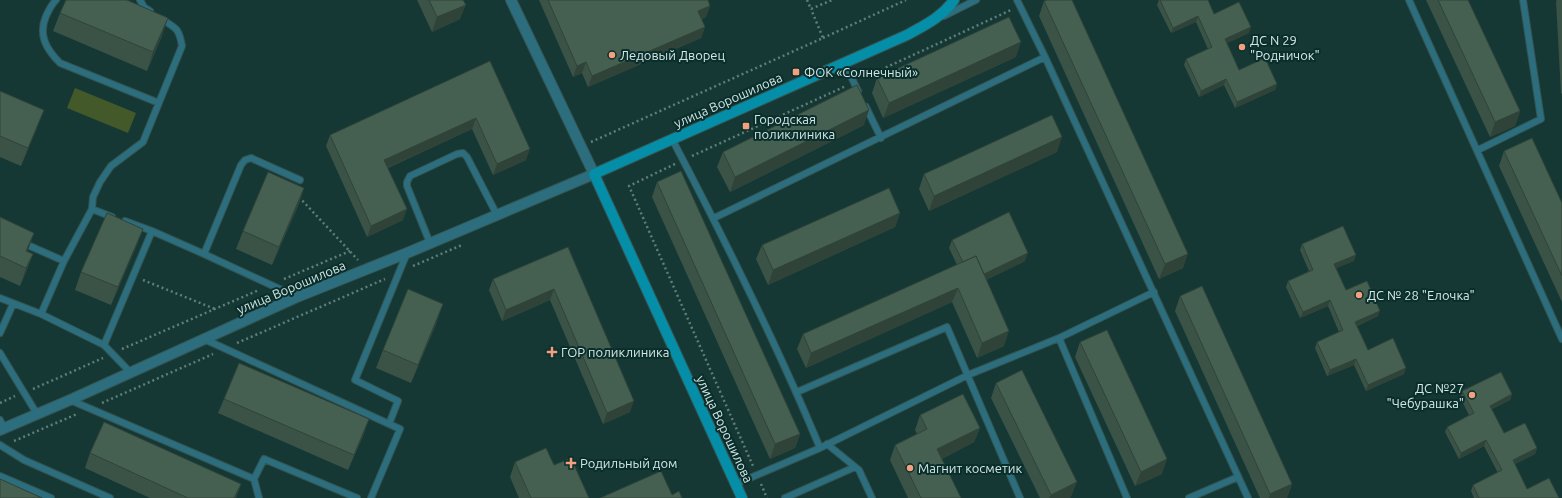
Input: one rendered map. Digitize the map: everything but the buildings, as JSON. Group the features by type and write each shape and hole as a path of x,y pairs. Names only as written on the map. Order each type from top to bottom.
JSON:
{"main road":[{"name":"улица Ворошилова","path":"742,498 594,174 907,35 932,21 946,10 954,0"}],"street":[{"name":"улица Ворошилова","path":"2,426 37,414 70,400 297,297 407,253 594,174 511,0"}],"lane":[{"path":"56,0 51,4 42,26 46,46 60,63 159,103"},
{"path":"41,314 64,261 92,209 93,197 100,182 111,166 143,142 182,46 180,34 176,28 144,7 140,0"},
{"path":"932,21 976,0"},
{"path":"1016,0 1045,57 1248,498"},
{"path":"1409,0 1562,339"},
{"path":"1478,150 1541,119 1523,0"},
{"path":"714,218 1045,57"},
{"path":"844,62 861,96"},
{"path":"864,103 881,138"},
{"path":"672,139 714,218 797,392 820,448"},
{"path":"430,243 407,186 407,182 410,176 457,154 463,153 467,157 497,215"},
{"path":"204,254 241,165 245,160 251,158 300,180"},
{"path":"92,209 152,231 297,297"},
{"path":"104,345 152,231"},
{"path":"14,239 64,261"},
{"path":"389,424 398,401 355,380 407,253"},
{"path":"736,484 820,448 968,375 1059,338 1154,292"},
{"path":"0,298 41,314 104,345 131,373"},
{"path":"0,333 13,304"},
{"path":"797,392 947,327 1020,498"},
{"path":"1059,338 1127,498"},
{"path":"204,339 400,429 371,498"},
{"path":"0,353 37,414"},
{"path":"70,400 254,480"},
{"path":"827,444 859,470 872,498"},
{"path":"1,446 24,460 110,498"},
{"path":"259,498 254,480 264,459 357,498"},
{"path":"785,498 855,467"},
{"path":"0,476 51,498"},
{"path":"1189,498 1238,477"}],"path":[{"path":"807,0 824,38"},
{"path":"811,9 832,0"},
{"path":"581,147 906,0"},
{"path":"300,180 294,192 367,269"},
{"path":"1,446 89,409 462,245"},
{"path":"0,403 350,251"},
{"path":"133,276 215,309"}],"green space":[{"path":"75,88 136,113 128,133 67,108"}],"place":[{"name":"ДС N 29 \"Родничок\"","path":"1242,47"},
{"name":"Ледовый Дворец","path":"612,55"},
{"name":"ФОК «Солнечный»","path":"796,72"},
{"name":"Городская поликлиника","path":"746,126"},
{"name":"ДС № 28 \"Елочка\"","path":"1359,295"},
{"name":"ГОР поликлиника","path":"552,352"},
{"name":"ДС №27 \"Чебурашка\"","path":"1472,395"},
{"name":"Родильный дом","path":"571,463"},
{"name":"Магнит косметик","path":"910,468"}]}
